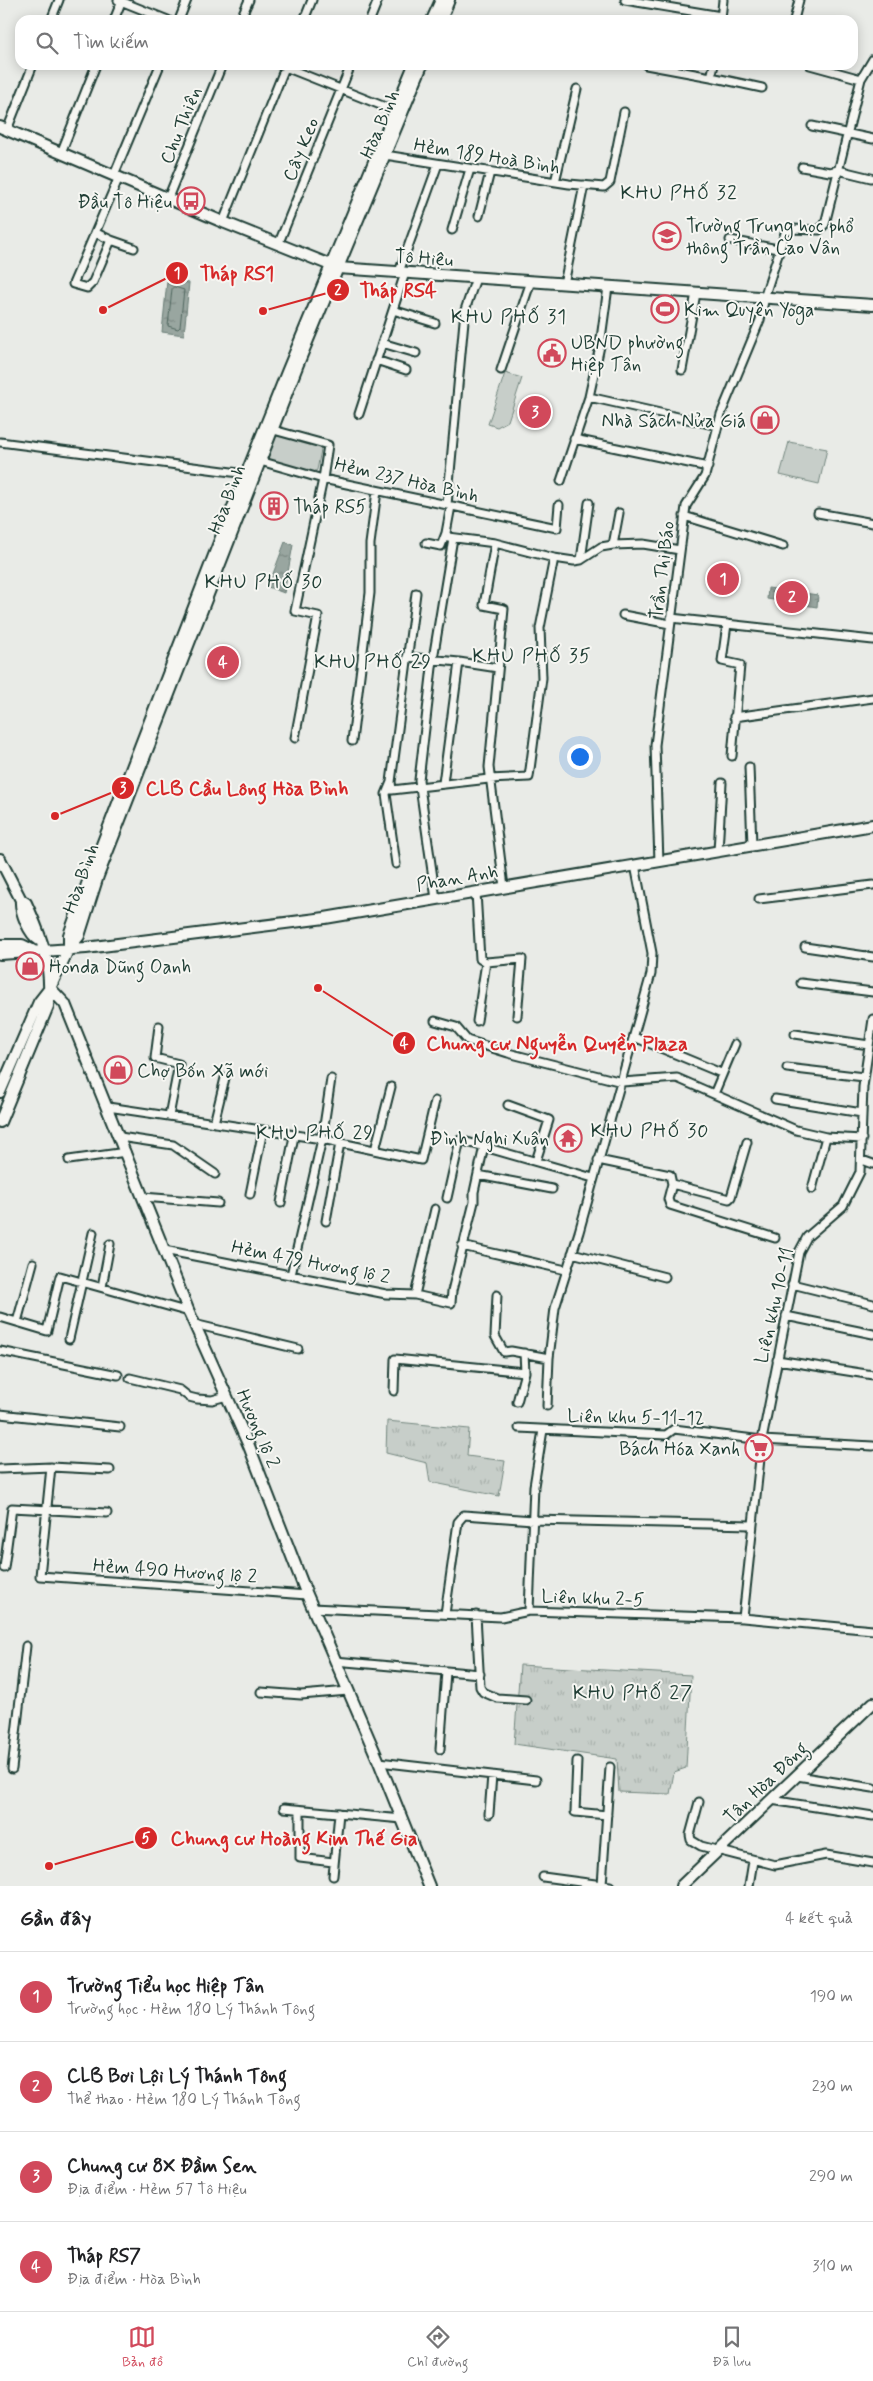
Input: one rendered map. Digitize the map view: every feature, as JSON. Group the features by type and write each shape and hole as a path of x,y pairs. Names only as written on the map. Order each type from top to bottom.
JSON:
{"main road":[{"path":"434,15 440,0"},
{"path":"443,15 449,0"},
{"name":"Hòa Bình","path":"334,267 385,155 412,70"},
{"name":"Hòa Bình","path":"50,988 69,948 79,936 98,876 247,474 269,428 399,112 420,70"},
{"name":"Tô Hiệu","path":"4,128 223,222 334,267 873,305"},
{"name":"Hòa Bình","path":"174,672 260,461 269,428"},
{"name":"Phan Anh","path":"32,950 46,951 86,948 236,931 325,918 873,825"},
{"path":"0,1122 48,1006 50,988 46,951 40,940 40,934 26,904 21,900 1,864"},
{"path":"0,945 22,945 32,950"},
{"path":"0,954 21,954 32,950"},
{"path":"0,1092 38,1002 50,988"},
{"name":"Hương lộ 2","path":"50,988 65,1004 189,1312 249,1446 312,1608 379,1762 429,1886"},
{"name":"Tân Hòa Đông","path":"681,1886 873,1703"}],"street":[{"path":"53,15 59,0"},
{"path":"116,15 121,0 156,15"},
{"path":"181,15 187,0"},
{"path":"242,15 249,0"},
{"path":"306,15 312,0"},
{"path":"372,15 378,0"},
{"path":"625,0 705,15"},
{"path":"721,15 723,0"},
{"path":"795,15 799,0"},
{"path":"838,170 861,79 873,59"},
{"path":"4,128 31,70"},
{"path":"61,153 94,70"},
{"path":"112,240 92,282 87,288 73,284 96,233 158,70"},
{"name":"Chu Thiên","path":"168,198 220,70"},
{"path":"223,222 282,70"},
{"path":"294,70 399,112"},
{"name":"Cây Keo","path":"278,245 349,70"},
{"path":"673,70 762,88"},
{"path":"711,77 713,70"},
{"path":"828,70 861,79"},
{"path":"555,182 577,89"},
{"name":"Hẻm 189 Hoà Bình","path":"385,155 555,182 604,187 608,185 624,112"},
{"path":"812,126 873,139"},
{"path":"359,414 438,164"},
{"path":"802,167 830,172 838,170 871,178"},
{"path":"452,230 470,169"},
{"name":"Trần Thị Báo","path":"659,862 655,745 684,516 688,500 700,486 708,466 727,397 757,326 778,249 786,231 816,230 824,227 838,170"},
{"path":"479,216 490,172"},
{"path":"564,284 584,185"},
{"path":"96,233 134,248"},
{"path":"730,240 778,249"},
{"path":"426,543 441,546 446,533 465,310 476,278"},
{"path":"501,370 531,281"},
{"path":"561,482 589,397 600,346 608,287"},
{"path":"682,370 696,292"},
{"path":"393,310 435,323"},
{"path":"382,342 416,353"},
{"path":"376,360 406,370"},
{"path":"589,397 718,426"},
{"name":"Hẻm 237 Hòa Bình","path":"269,428 328,445 323,479 557,528 559,505"},
{"path":"574,439 708,466"},
{"path":"0,442 247,474"},
{"path":"260,461 323,479 294,611 318,616 295,738"},
{"path":"352,741 370,593 370,544 377,491"},
{"path":"581,560 589,503"},
{"path":"613,544 620,513"},
{"path":"818,513 873,523"},
{"path":"684,516 783,546"},
{"path":"446,533 448,537 495,543 554,558 581,560 601,547 613,544 643,544 680,550"},
{"path":"436,899 419,786 433,659 453,538"},
{"path":"495,543 484,605 504,609 489,779 504,887"},
{"path":"390,782 392,790 443,783 529,777 542,678 540,628 554,558"},
{"path":"396,864 386,794 390,782 416,593"},
{"path":"623,615 873,640"},
{"path":"727,624 722,661 740,665 732,756"},
{"path":"407,657 498,668"},
{"path":"443,783 459,662"},
{"path":"734,717 873,698"},
{"path":"749,767 752,845"},
{"path":"718,851 722,783"},
{"path":"547,1406 549,1358 555,1308 649,988 652,963 635,865"},
{"path":"759,900 873,885"},
{"path":"476,892 480,959 486,962 522,959 517,1016"},
{"path":"805,947 873,957"},
{"path":"477,1021 486,962"},
{"path":"801,983 873,992"},
{"name":"Liên khu 10-11","path":"743,1618 762,1440 792,1284 799,1252 807,1237 843,1206 860,1172 864,1077 873,1019"},
{"path":"435,1021 456,1026 467,1040 622,1082 677,1078 796,1130 826,1137 862,1139"},
{"path":"159,1026 155,1058 179,1064 169,1116"},
{"path":"795,1034 869,1045"},
{"path":"634,1037 721,1073"},
{"path":"714,1094 721,1073 735,1044"},
{"path":"787,1068 864,1077"},
{"path":"214,1123 225,1078"},
{"path":"291,1275 322,1139 331,1080"},
{"path":"374,1150 391,1087"},
{"path":"775,1099 862,1113"},
{"path":"108,1107 322,1139 420,1160 423,1155 435,1101"},
{"path":"508,1104 549,1120 536,1161"},
{"path":"250,1194 262,1130"},
{"path":"281,1203 294,1136"},
{"path":"120,1137 173,1145 215,1174"},
{"path":"812,1189 826,1137"},
{"path":"447,1198 460,1140 593,1178"},
{"path":"672,1184 723,1199 729,1199 747,1142"},
{"path":"326,1221 340,1143"},
{"path":"484,1146 474,1202 462,1246 566,1270"},
{"path":"69,1160 126,1152"},
{"path":"598,1160 670,1175 672,1184 668,1199 670,1205 775,1238"},
{"path":"862,1160 873,1164"},
{"path":"478,1175 552,1189"},
{"path":"143,1197 218,1203"},
{"path":"415,1295 435,1209"},
{"path":"69,1339 93,1233"},
{"path":"102,1287 110,1244"},
{"name":"Hẻm 479 Hương lộ 2","path":"164,1250 386,1294 415,1295 451,1303 462,1246"},
{"path":"572,1253 666,1277"},
{"path":"18,1322 33,1263"},
{"path":"0,1318 47,1331 60,1276 189,1312"},
{"path":"792,1284 873,1304"},
{"path":"497,1295 494,1325 495,1336 504,1352 524,1353 549,1358"},
{"path":"786,1316 873,1334"},
{"path":"194,1324 298,1349"},
{"path":"0,1351 118,1375"},
{"path":"518,1402 525,1372 524,1353"},
{"path":"394,1391 395,1360 525,1372"},
{"path":"777,1360 873,1375"},
{"path":"130,1378 180,1390 197,1399 212,1400 227,1396"},
{"path":"0,1414 120,1427"},
{"name":"Liên khu 5-11-12","path":"518,1428 666,1435 674,1429 762,1440 873,1446"},
{"path":"529,1611 534,1486 543,1430"},
{"path":"0,1469 51,1467 110,1470"},
{"path":"46,1510 51,1467"},
{"path":"4,1568 12,1508 107,1513"},
{"name":"Hẻm 490 Hương lộ 2","path":"46,1510 40,1576 307,1595"},
{"path":"445,1614 458,1522 464,1515 533,1520 752,1525"},
{"name":"Liên khu 2-5","path":"312,1608 501,1617 529,1611 743,1618 873,1630"},
{"path":"476,1616 480,1687 482,1692 488,1695 526,1700"},
{"path":"12,1769 26,1646"},
{"path":"335,1661 480,1674"},
{"path":"440,1749 446,1672"},
{"path":"261,1692 301,1695 348,1691"},
{"path":"577,1760 575,1812 607,1815"},
{"path":"379,1762 536,1780"},
{"path":"602,1885 610,1767"},
{"path":"489,1814 492,1775"},
{"path":"797,1776 873,1788"},
{"path":"772,1800 873,1816"},
{"path":"699,1802 691,1829 691,1840 717,1852 775,1865 826,1856 873,1863"},
{"path":"284,1808 402,1820"},
{"path":"300,1810 300,1858 333,1862"},
{"path":"333,1876 339,1813"},
{"path":"749,1886 753,1861"},
{"path":"543,1877 610,1886"}],"green space":[{"path":"505,373 522,378 508,421 497,427 488,424"},
{"path":"274,433 319,446 321,450 317,470 312,473 266,460"},
{"path":"789,442 827,449 819,484 780,475"},
{"path":"387,1421 469,1429 467,1456 505,1461 499,1496 430,1482 427,1463 386,1453"},
{"path":"520,1665 691,1675 686,1768 674,1772 670,1794 619,1792 617,1759 514,1744"}],"water":[{"path":"167,281 189,283 184,335 162,332"},
{"path":"285,542 293,545 284,593 268,587"},
{"path":"768,588 818,595 817,607 767,599"}],"place":[{"name":"Đầu Tô Hiệu","path":"191,201"},
{"name":"Trường Trung học phổ thông Trần Cao Vân","path":"667,236"},
{"name":"Kim Quyên Yoga","path":"665,309"},
{"name":"Tháp RS1","path":"103,310"},
{"name":"Tháp RS4","path":"263,311"},
{"name":"UBND phường Hiệp Tân","path":"552,353"},
{"name":"Chung cư 8X Đầm Sen","path":"535,412"},
{"name":"Nhà Sách Nửa Giá","path":"765,420"},
{"name":"Tháp RS5","path":"274,506"},
{"name":"Trường Tiểu học Hiệp Tân","path":"723,579"},
{"name":"CLB Bơi Lội Lý Thánh Tông","path":"792,597"},
{"name":"Tháp RS7","path":"223,662"},
{"name":"CLB Cầu Lông Hòa Bình","path":"55,816"},
{"name":"Honda Dũng Oanh","path":"30,966"},
{"name":"Chung cư Nguyễn Quyền Plaza","path":"318,988"},
{"name":"Chợ Bốn Xã mới","path":"118,1070"},
{"name":"Đình Nghi Xuân","path":"568,1138"},
{"name":"Bách Hóa Xanh","path":"759,1448"},
{"name":"Chung cư Hoàng Kim Thế Gia","path":"49,1866"}],"district":[{"name":"KHU PHỐ 32","path":"679,192"},
{"name":"KHU PHỐ 31","path":"509,316"},
{"name":"KHU PHỐ 30","path":"264,581"},
{"name":"KHU PHỐ 35","path":"532,655"},
{"name":"KHU PHỐ 29","path":"373,661"},
{"name":"KHU PHỐ 30","path":"650,1130"},
{"name":"KHU PHỐ 29","path":"315,1132"},
{"name":"KHU PHỐ 27","path":"633,1692"}]}
